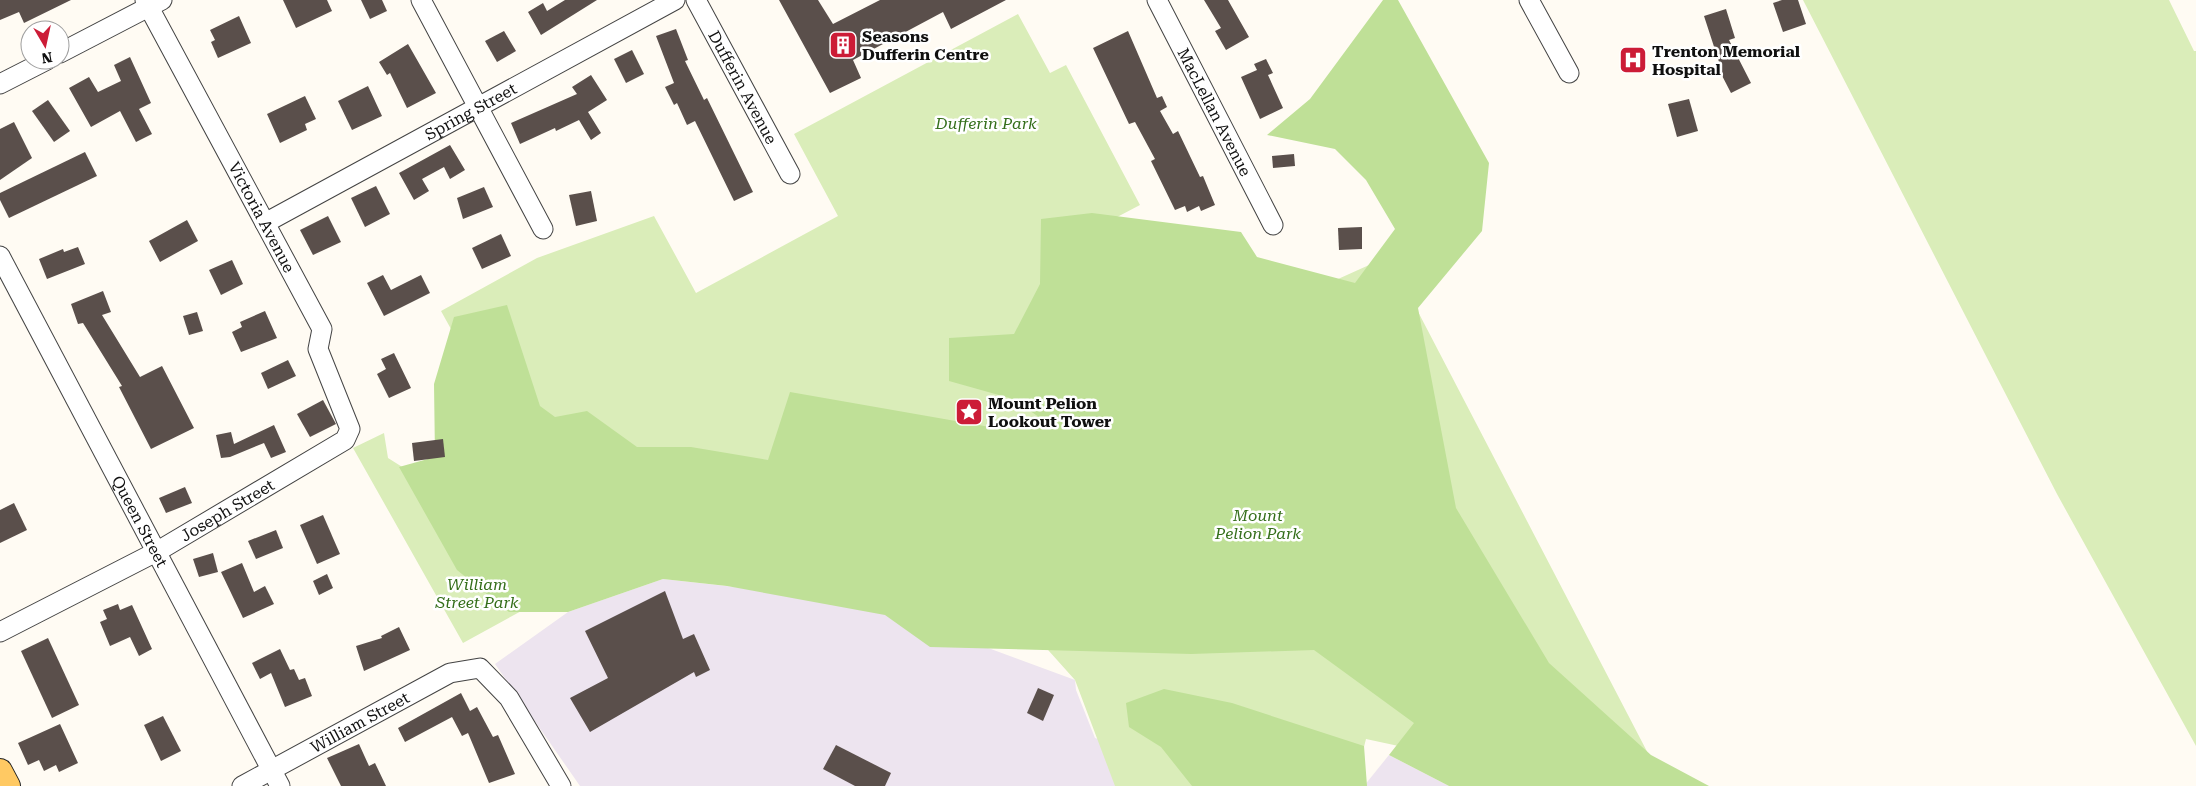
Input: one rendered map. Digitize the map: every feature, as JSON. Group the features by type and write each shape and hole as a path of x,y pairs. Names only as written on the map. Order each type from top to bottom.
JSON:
{"main road":[{"path":"0,771 8,786"}],"street":[{"path":"421,0 543,229"},
{"name":"Spring Street","path":"265,223 675,0"},
{"name":"Dufferin Avenue","path":"696,0 790,174"},
{"name":"MacLellan Avenue","path":"1157,0 1274,225"},
{"path":"1529,0 1569,73"},
{"path":"70,47 152,2"},
{"name":"Victoria Avenue","path":"152,2 322,330 318,349 349,422 350,429 344,440"},
{"path":"0,84 27,70"},
{"name":"Queen Street","path":"0,256 158,551 276,778"},
{"name":"Joseph Street","path":"0,632 158,551 344,440"},
{"name":"William Street","path":"242,786 276,778 450,673 480,668 509,698 561,786"}],"shaded area":[{"path":"663,579 861,601 1075,680 1076,690 1095,738 1262,786 580,786 495,664 568,612"},
{"path":"1389,755 1449,786 1364,786"}],"green space":[{"name":"Mount Pelion Park","path":"1383,0 1398,0 1489,163 1482,231 1418,308 1456,508 1549,663 1651,755 1709,786 1449,786 1389,755 1414,723 1314,650 1191,654 930,647 885,615 727,586 663,579 568,612 509,612 457,570 399,467 435,457 434,384 454,317 507,305 540,406 555,417 587,411 637,447 691,447 768,460 790,392 1007,430 1046,422 1013,399 949,381 949,338 1014,334 1040,284 1041,219 1092,213 1241,232 1257,257 1355,283 1395,229 1366,180 1335,149 1267,135 1310,99"},
{"path":"1803,0 2169,0 2194,51 2196,51 2196,746 2057,494"},
{"name":"Mount Pelion Park","path":"1018,14 1050,73 1066,65 1140,205 1100,226 1327,284 1389,256 1665,786 1459,759 1366,739 1354,786 1115,786 1075,680 970,563 943,525 536,603 463,643 353,448 384,433 388,458 431,485 513,441 441,311 537,258 654,216 696,293 838,216 794,134"},
{"path":"1164,689 1232,703 1364,746 1367,786 1192,786 1161,747 1129,727 1126,703"}],"building":[{"path":"0,0 71,0 30,20 23,20 19,12 0,20"},
{"path":"283,0 327,0 332,11 296,28"},
{"path":"361,0 382,0 387,11 370,19"},
{"path":"565,0 597,0 541,35 528,12 543,3 547,11"},
{"name":"Seasons Dufferin Centre","path":"779,0 818,0 833,24 880,0 1006,0 951,29 943,12 853,60 861,78 830,93"},
{"path":"1204,0 1228,0 1249,37 1226,50 1215,31 1221,28"},
{"path":"1782,0 1798,0 1806,24 1783,32 1773,3"},
{"path":"1726,9 1735,38 1729,40 1751,83 1731,93 1716,64 1719,62 1704,16"},
{"path":"239,16 251,43 218,58 211,42 215,40 210,30"},
{"path":"676,29 688,60 685,61 704,100 707,98 753,192 734,201 695,121 687,125 677,103 674,105 665,87 674,83 656,36"},
{"path":"504,31 516,51 497,62 485,41"},
{"path":"1128,31 1157,98 1162,96 1167,107 1160,111 1173,134 1178,131 1200,177 1203,176 1215,205 1201,211 1199,206 1187,212 1185,206 1175,210 1151,161 1155,159 1135,122 1129,124 1093,48"},
{"path":"408,44 436,93 407,108 390,73 387,75 379,62"},
{"path":"632,50 644,74 626,83 614,59"},
{"path":"130,57 151,103 139,109 152,134 136,142 120,111 91,127 69,88 89,77 98,92 121,81 114,65"},
{"path":"1266,59 1273,73 1268,75 1283,108 1260,119 1241,77 1257,70 1254,64"},
{"path":"591,75 607,100 588,112 601,133 591,140 579,120 556,131 555,128 520,144 511,123 577,94 572,87"},
{"path":"368,86 382,116 352,130 338,101"},
{"path":"305,96 316,119 305,124 307,130 280,143 267,114"},
{"path":"1689,99 1698,131 1677,137 1668,104"},
{"path":"48,100 70,131 54,142 32,111"},
{"path":"14,122 32,158 0,180 0,129"},
{"path":"450,145 465,170 450,179 444,167 422,179 429,191 414,200 399,173"},
{"path":"85,152 97,176 9,218 0,200 0,193"},
{"path":"1294,154 1295,166 1273,168 1272,156"},
{"path":"376,186 390,214 365,227 351,198"},
{"path":"484,187 493,207 463,219 457,198"},
{"path":"591,191 597,221 576,226 569,195"},
{"path":"328,216 341,242 313,255 300,230"},
{"path":"187,220 198,241 160,262 149,241"},
{"path":"1362,227 1362,249 1339,250 1338,228"},
{"path":"501,234 511,256 482,269 472,248"},
{"path":"78,247 85,264 47,279 39,259 63,249 64,252"},
{"path":"232,260 243,284 221,295 209,270"},
{"path":"383,275 391,290 421,275 430,293 384,316 367,283"},
{"path":"103,291 111,312 102,315 140,377 162,366 194,428 151,449 119,387 122,386 83,323 78,324 71,304"},
{"path":"265,311 277,338 241,352 232,332 242,327 240,322"},
{"path":"197,312 203,331 189,335 183,316"},
{"path":"394,353 411,388 389,398 377,374 386,369 381,359"},
{"path":"288,360 296,376 268,389 261,373"},
{"path":"323,400 336,424 310,437 297,414"},
{"path":"274,425 286,452 271,458 264,443 230,457 221,458 216,435 231,432 234,444"},
{"path":"443,439 445,457 414,461 412,443"},
{"path":"185,487 192,503 166,513 159,498"},
{"path":"14,503 27,530 0,543 0,510"},
{"path":"323,515 340,554 317,564 300,525"},
{"path":"276,530 283,548 256,559 248,541"},
{"path":"213,553 218,572 199,577 193,559"},
{"path":"242,563 254,592 265,586 274,604 243,618 221,572"},
{"path":"327,574 333,588 319,595 313,581"},
{"path":"665,591 683,639 694,634 710,670 696,677 694,672 590,732 570,698 608,678 585,631"},
{"path":"118,604 120,610 132,605 152,649 139,656 130,637 110,646 100,622 107,619 103,610"},
{"path":"399,627 410,650 364,671 356,646 382,638 381,636"},
{"path":"48,638 79,705 52,718 21,651"},
{"path":"280,649 290,670 294,669 299,680 305,678 312,696 285,707 271,673 260,679 252,663"},
{"path":"1038,688 1054,695 1043,721 1027,713"},
{"path":"461,693 470,711 477,707 493,737 498,735 515,774 489,783 468,733 462,736 452,717 405,742 398,728"},
{"path":"163,716 181,751 161,761 144,725"},
{"path":"60,724 78,763 59,772 56,765 44,771 39,760 28,765 18,743"},
{"path":"359,744 369,766 375,763 386,786 341,786 327,758"},
{"path":"836,745 891,773 885,786 855,786 823,769"}],"place":[{"name":"Seasons Dufferin Centre","path":"843,45"},
{"name":"Trenton Memorial Hospital","path":"1633,60"},
{"name":"Mount Pelion Lookout Tower","path":"969,412"}],"park label":[{"name":"Dufferin Park","path":"986,123"},
{"name":"William Street Park","path":"477,593"}]}
